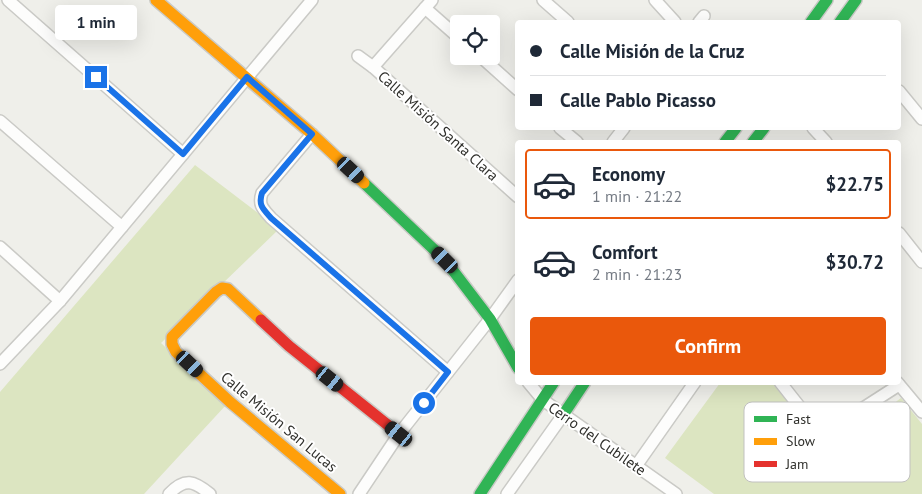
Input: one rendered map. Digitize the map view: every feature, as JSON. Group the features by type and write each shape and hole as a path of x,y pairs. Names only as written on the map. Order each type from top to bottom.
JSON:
{"street":[{"path":"8,0 183,154"},
{"path":"156,0 312,134 445,260 490,318 515,363"},
{"path":"543,0 566,20"},
{"path":"655,0 673,20"},
{"path":"812,20 827,0"},
{"path":"842,20 856,0"},
{"path":"0,364 60,301 311,1"},
{"path":"373,67 428,4 450,28"},
{"name":"Calle Misión Santa Clara","path":"358,56 373,67 515,194"},
{"path":"490,65 515,87"},
{"path":"901,93 922,119"},
{"path":"0,121 122,227"},
{"path":"562,130 575,140"},
{"path":"727,140 734,130"},
{"path":"755,140 762,130"},
{"path":"815,130 824,140"},
{"path":"312,134 262,193 259,200 260,206 271,218 448,372"},
{"path":"901,236 922,262"},
{"path":"0,247 60,301"},
{"path":"359,494 399,434 515,284"},
{"name":"Calle Misión San Lucas","path":"340,494 230,402 176,352 172,344 172,337 216,292 222,288 228,289 289,346 399,434"},
{"name":"Cerro del Cubilete","path":"530,385 543,400 563,415 676,494"},
{"path":"480,494 552,385"},
{"path":"521,494 509,490 583,385"},
{"path":"636,466 693,385"},
{"path":"782,385 796,402"},
{"path":"871,402 897,385"},
{"path":"899,385 922,412"},
{"path":"169,494 185,482 199,485 210,494"}],"green space":[{"path":"195,165 279,229 161,343 226,405 144,494 0,494 0,392"},
{"path":"719,385 774,385 788,402 744,402 744,482 910,482 910,409 922,424 922,494 714,494 665,458"},
{"path":"901,398 904,402 896,402"}],"traffic: fast":[{"path":"812,20 827,0"},
{"path":"841,20 856,0"},
{"path":"727,140 734,130"},
{"path":"755,140 762,130"},
{"path":"364,183 445,260 490,319 515,363"},
{"path":"480,494 552,385"},
{"path":"563,415 583,385"}],"traffic: slow":[{"path":"156,0 312,134 364,183"},
{"path":"261,320 228,289 222,288 172,337 172,344 176,352 230,402 340,494"}],"traffic: jam":[{"path":"261,320 289,346 399,434"}],"route":[{"path":"96,77 183,154 247,77 312,134 262,193 259,200 260,206 271,218 448,372 424,403"}]}
